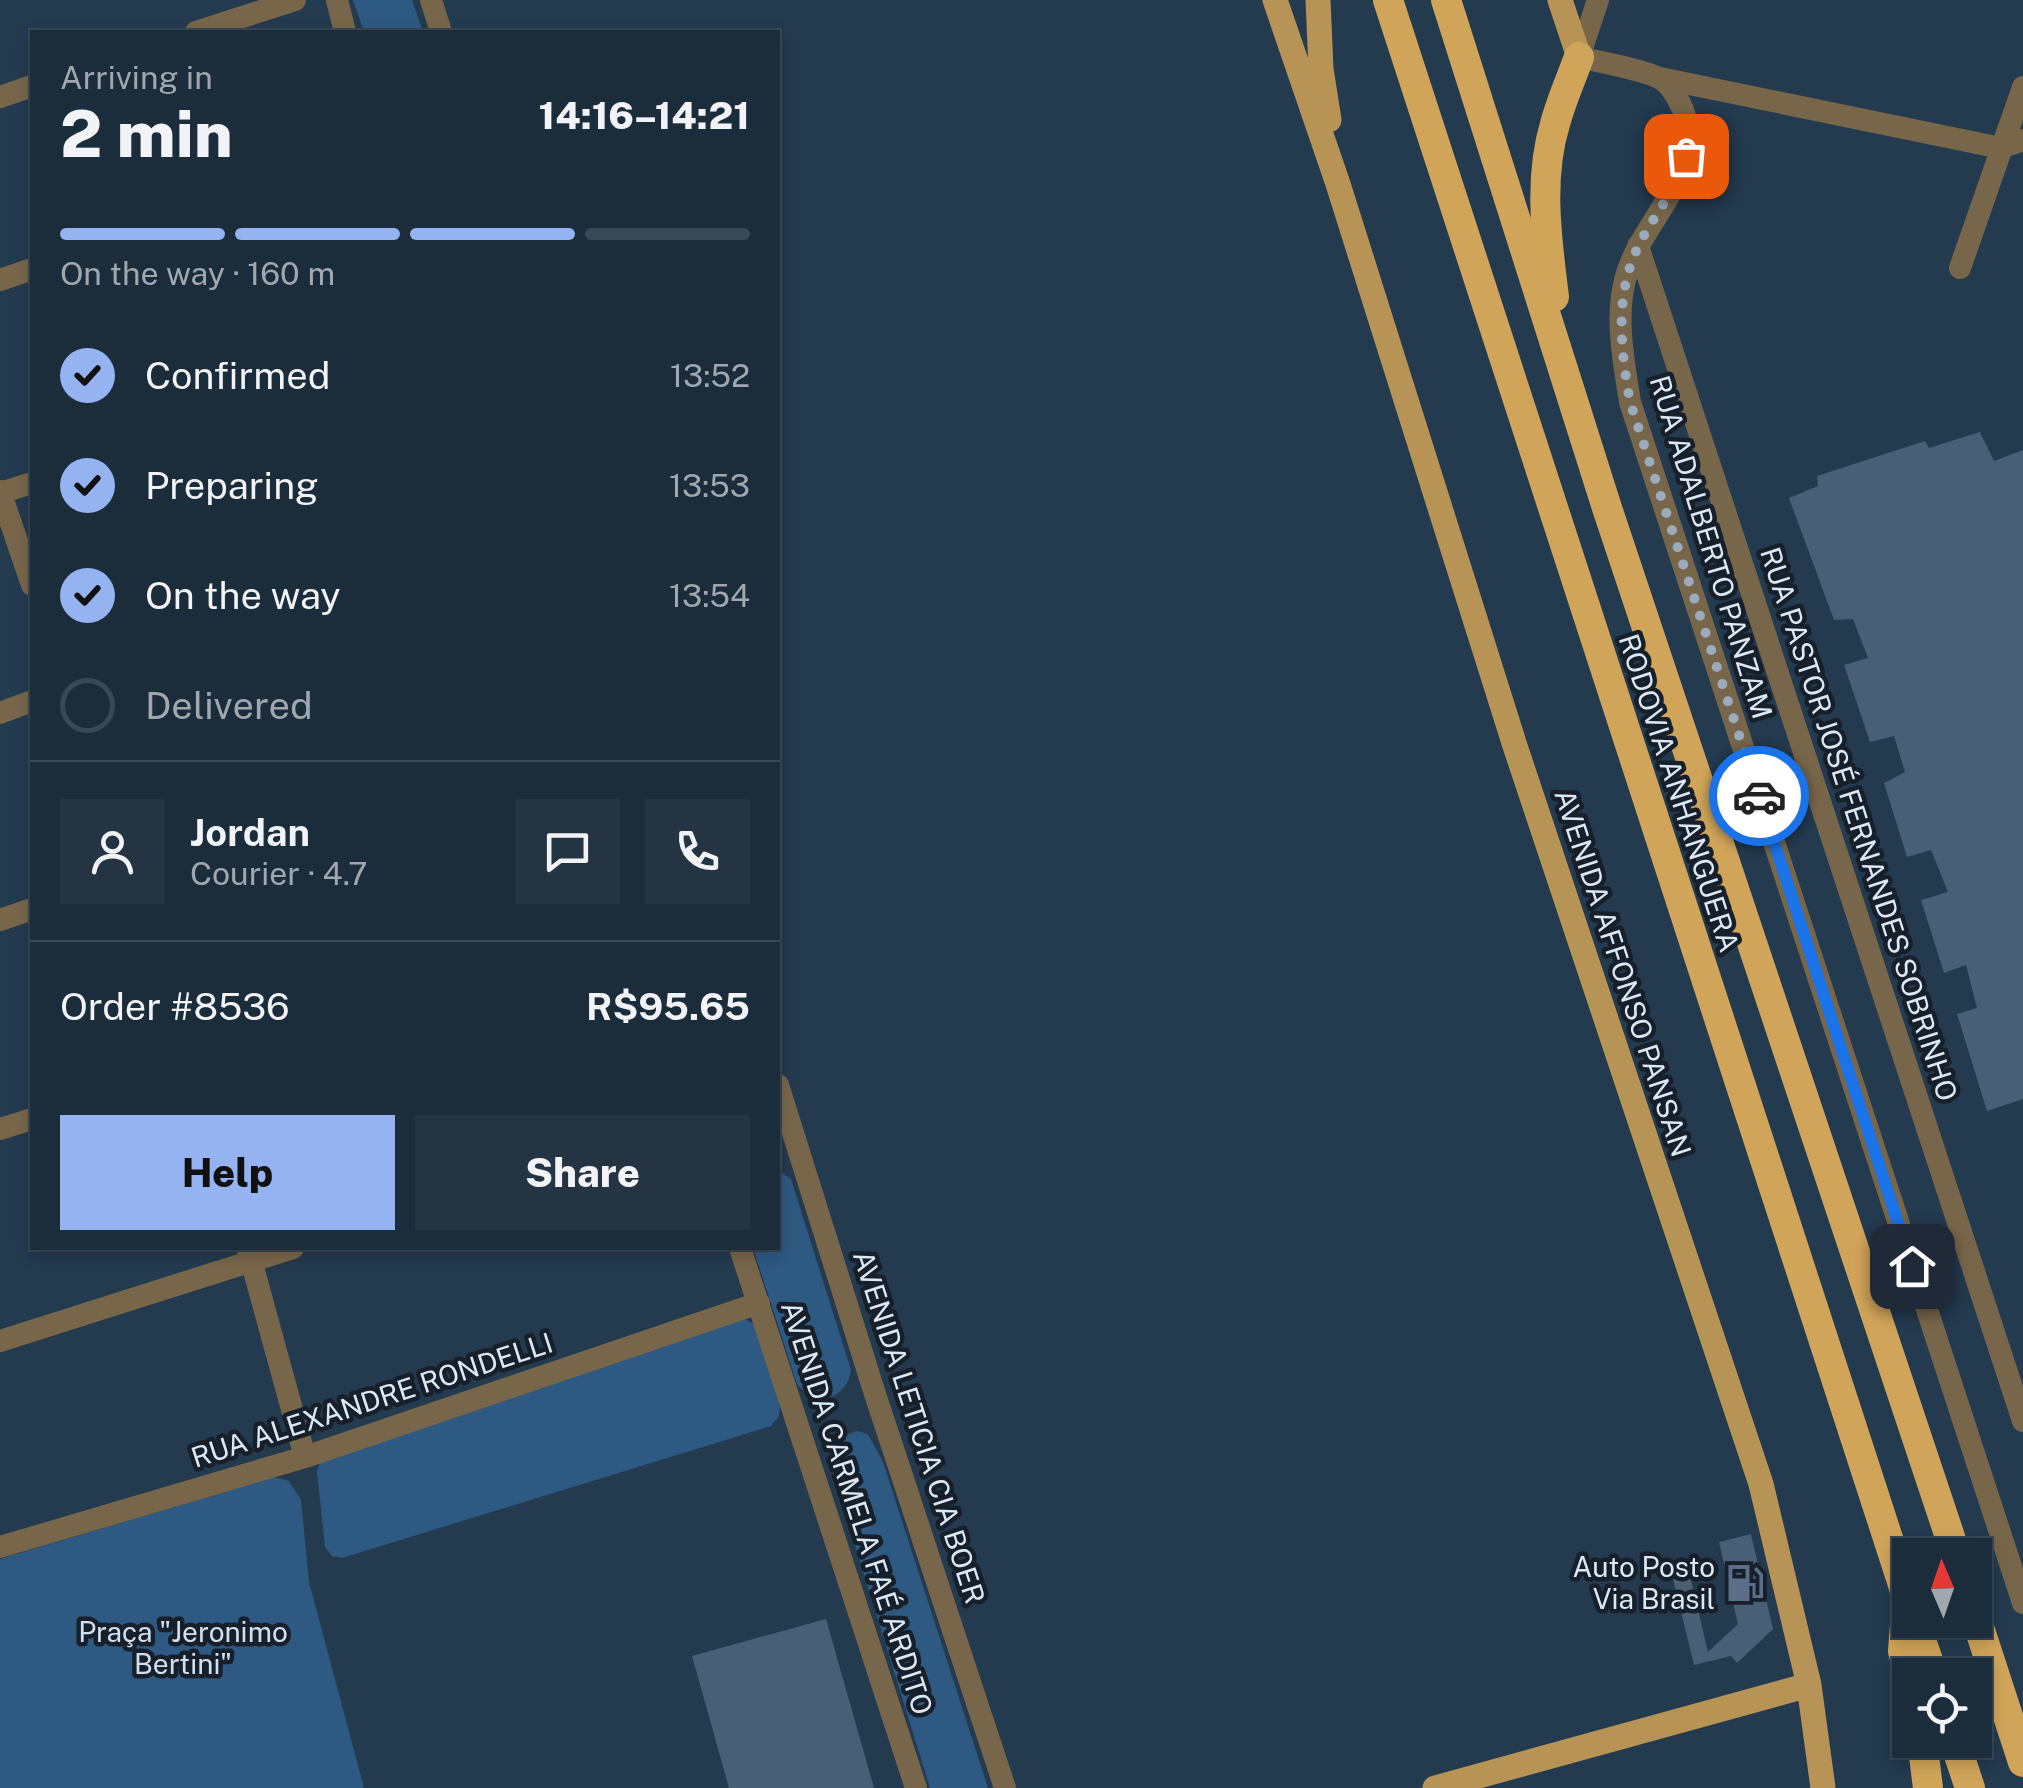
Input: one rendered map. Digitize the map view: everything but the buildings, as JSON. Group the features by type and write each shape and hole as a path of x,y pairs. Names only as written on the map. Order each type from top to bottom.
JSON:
{"highway":[{"name":"RODOVIA ANHANGUERA","path":"1388,0 1892,1553"},
{"name":"RODOVIA ANHANGUERA","path":"1446,0 1607,508 1950,1538"},
{"path":"1579,57 1554,126 1545,183 1545,224 1554,298 1607,508"},
{"path":"1983,1638 2023,1762"},
{"path":"1924,1758 1928,1788"},
{"path":"1960,1758 1970,1788"}],"main road":[{"name":"AVENIDA AFFONSO PANSAN","path":"1275,0 1338,184 1516,746 1761,1484 1809,1685 1823,1788"},
{"name":"AVENIDA AFFONSO PANSAN","path":"1318,0 1321,69 1338,184"},
{"path":"1560,0 1579,57"},
{"path":"1436,1788 1809,1685"}],"street":[{"path":"202,30 294,0"},
{"path":"336,0 345,30"},
{"path":"431,0 441,30"},
{"path":"1598,0 1579,57 1660,78 2012,144"},
{"name":"RUA ADALBERTO PANZAM","path":"1660,78 1675,93 1688,135 1680,178 1638,246 1625,280 1621,321 1630,402 2023,1603"},
{"path":"0,97 30,87"},
{"path":"1960,268 2012,144 2023,88"},
{"name":"RUA PASTOR JOSÉ FERNANDES SOBRINHO","path":"1638,246 2023,1421"},
{"path":"0,280 30,270"},
{"path":"30,484 0,492 30,579"},
{"path":"0,713 30,702"},
{"path":"0,920 30,910"},
{"name":"AVENIDA LETICIA CIA BOER","path":"780,1099 786,1140 1005,1788"},
{"path":"0,1129 30,1119"},
{"path":"0,1340 250,1254 279,1250"},
{"name":"AVENIDA CARMELA FAÉ ARDITO","path":"741,1250 916,1788"},
{"path":"250,1254 305,1458"},
{"name":"RUA ALEXANDRE RONDELLI","path":"0,1547 305,1458 759,1302"}],"green space":[{"path":"353,0 412,0 422,30 363,30"},
{"path":"780,1171 791,1179 851,1370 843,1388 829,1397 812,1396 797,1384 754,1250 780,1250"},
{"path":"743,1318 757,1326 780,1403 779,1416 771,1426 342,1558 332,1556 325,1547 317,1472 320,1462"},
{"path":"857,1431 868,1434 883,1462 988,1788 930,1788 832,1471 830,1444"},
{"name":"Praça \"Jeronimo Bertini\"","path":"274,1477 289,1481 301,1500 309,1582 364,1788 0,1788 0,1559"}],"way so far":[{"path":"1686,156 1680,178 1638,246 1625,280 1621,321 1624,362 1630,402 1759,796"}],"place":[{"name":"Auto Posto Via Brasil","path":"1745,1583"}],"route":[{"path":"1759,796 1912,1266"}]}
